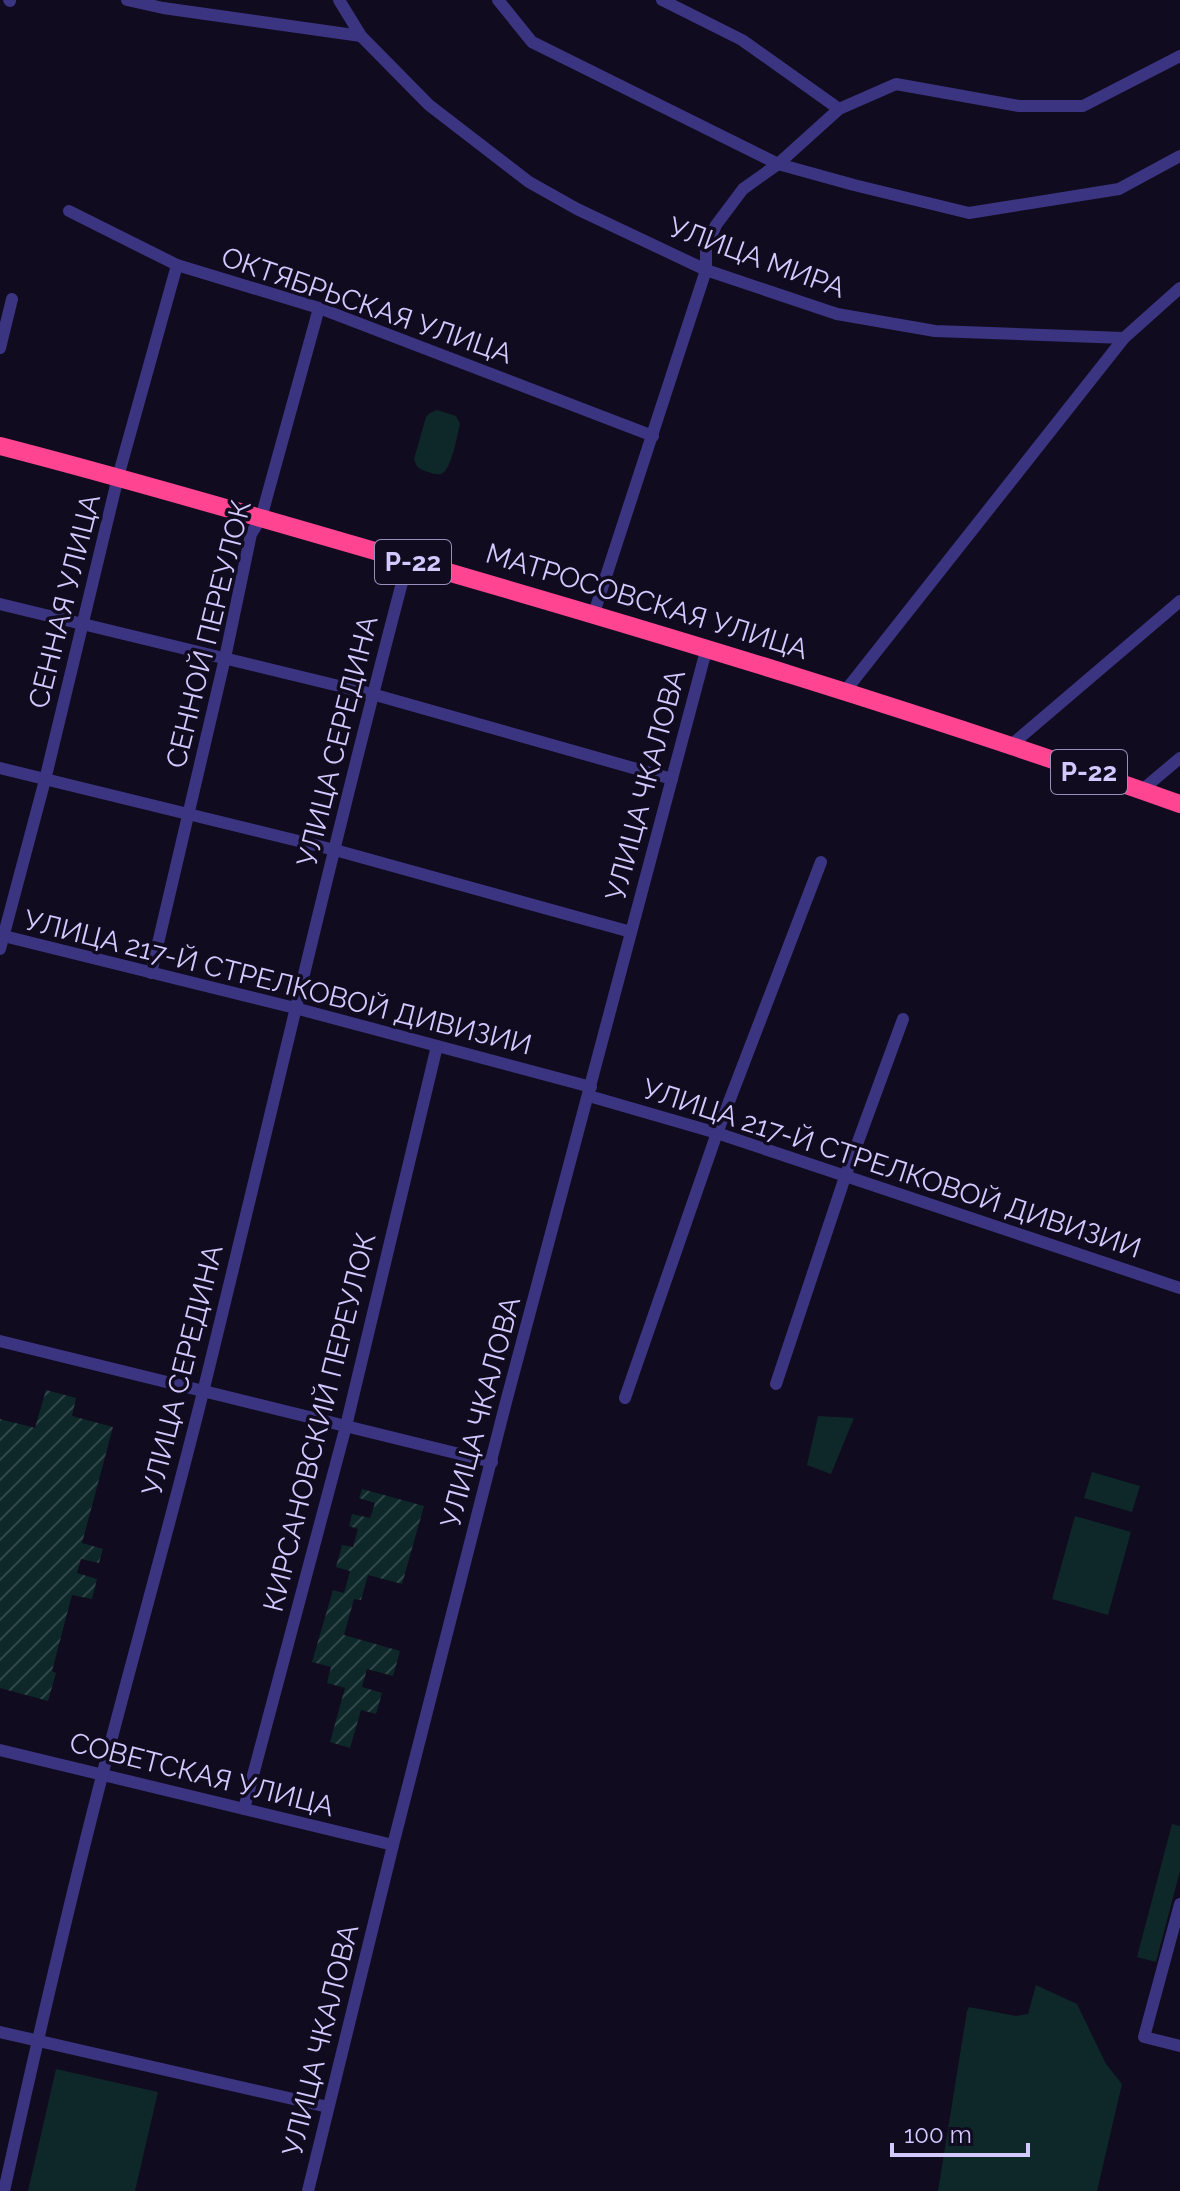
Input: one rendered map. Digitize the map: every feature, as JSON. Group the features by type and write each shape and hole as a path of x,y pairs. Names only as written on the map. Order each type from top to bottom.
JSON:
{"highway":[{"name":"МАТРОСОВСКАЯ УЛИЦА","path":"0,446 118,477 707,647 846,690 1180,804"}],"street":[{"path":"127,0 361,36"},
{"name":"УЛИЦА МИРА","path":"339,0 361,36 429,105 529,182 577,209 706,270 837,314 935,331 1124,338"},
{"path":"498,0 532,42 778,164 969,213 1119,189 1180,156"},
{"path":"662,0 742,40 839,109"},
{"path":"594,613 706,270 706,248 716,225 743,189 778,164 839,109 896,84 1019,106 1083,106 1180,56"},
{"name":"ОКТЯБРЬСКАЯ УЛИЦА","path":"69,211 177,265 319,308 653,436"},
{"name":"СЕННАЯ УЛИЦА","path":"1,940 45,780 118,477 177,265"},
{"path":"846,690 1124,338 1180,288"},
{"path":"0,348 12,299"},
{"name":"СЕННОЙ ПЕРЕУЛОК","path":"151,973 251,534 261,518 319,308"},
{"name":"УЛИЦА СЕРЕДИНА","path":"4,2191 102,1775 203,1392 372,694 408,560"},
{"path":"1010,746 1180,601"},
{"path":"0,604 372,694 672,779"},
{"name":"УЛИЦА ЧКАЛОВА","path":"308,2191 393,1845 707,647"},
{"path":"1142,790 1180,758"},
{"path":"0,768 335,850 631,932"},
{"path":"625,1398 717,1133 821,862"},
{"name":"УЛИЦА 217-Й СТРЕЛКОВОЙ ДИВИЗИИ","path":"1,940 295,1008 590,1091 1180,1288"},
{"path":"776,1384 845,1177 903,1019"},
{"name":"КИРСАНОВСКИЙ ПЕРЕУЛОК","path":"244,1809 346,1426 437,1046"},
{"path":"0,1341 492,1462"},
{"name":"СОВЕТСКАЯ УЛИЦА","path":"0,1750 393,1845"},
{"path":"1180,1904 1144,2037 1180,2046"},
{"path":"0,2032 328,2107"}],"green space":[{"path":"437,410 456,416 460,424 451,459 445,471 439,474 420,469 414,459 426,417"},
{"path":"46,1390 76,1398 72,1416 113,1427 82,1543 103,1549 99,1563 81,1559 77,1573 97,1579 92,1599 72,1595 52,1671 56,1673 48,1701 0,1688 0,1419 35,1428"},
{"path":"818,1416 854,1418 831,1474 807,1465"},
{"path":"1092,1472 1140,1486 1132,1512 1084,1498"},
{"path":"362,1489 424,1506 402,1584 368,1575 361,1600 354,1599 344,1635 400,1651 393,1676 367,1669 362,1687 382,1693 376,1714 361,1710 350,1748 330,1742 345,1688 327,1683 331,1667 312,1662 333,1590 344,1593 350,1571 336,1567 342,1545 353,1547 358,1529 349,1526 352,1514 370,1518 375,1503 359,1498"},
{"path":"1075,1516 1131,1532 1108,1615 1052,1599"},
{"path":"1172,1824 1180,1826 1180,1871 1156,1962 1137,1957"},
{"path":"1036,1985 1077,2004 1106,2064 1122,2084 1097,2191 938,2191 967,2011 969,2007 1016,2016 1028,2014"},
{"path":"56,2069 158,2092 135,2191 28,2191"}]}
